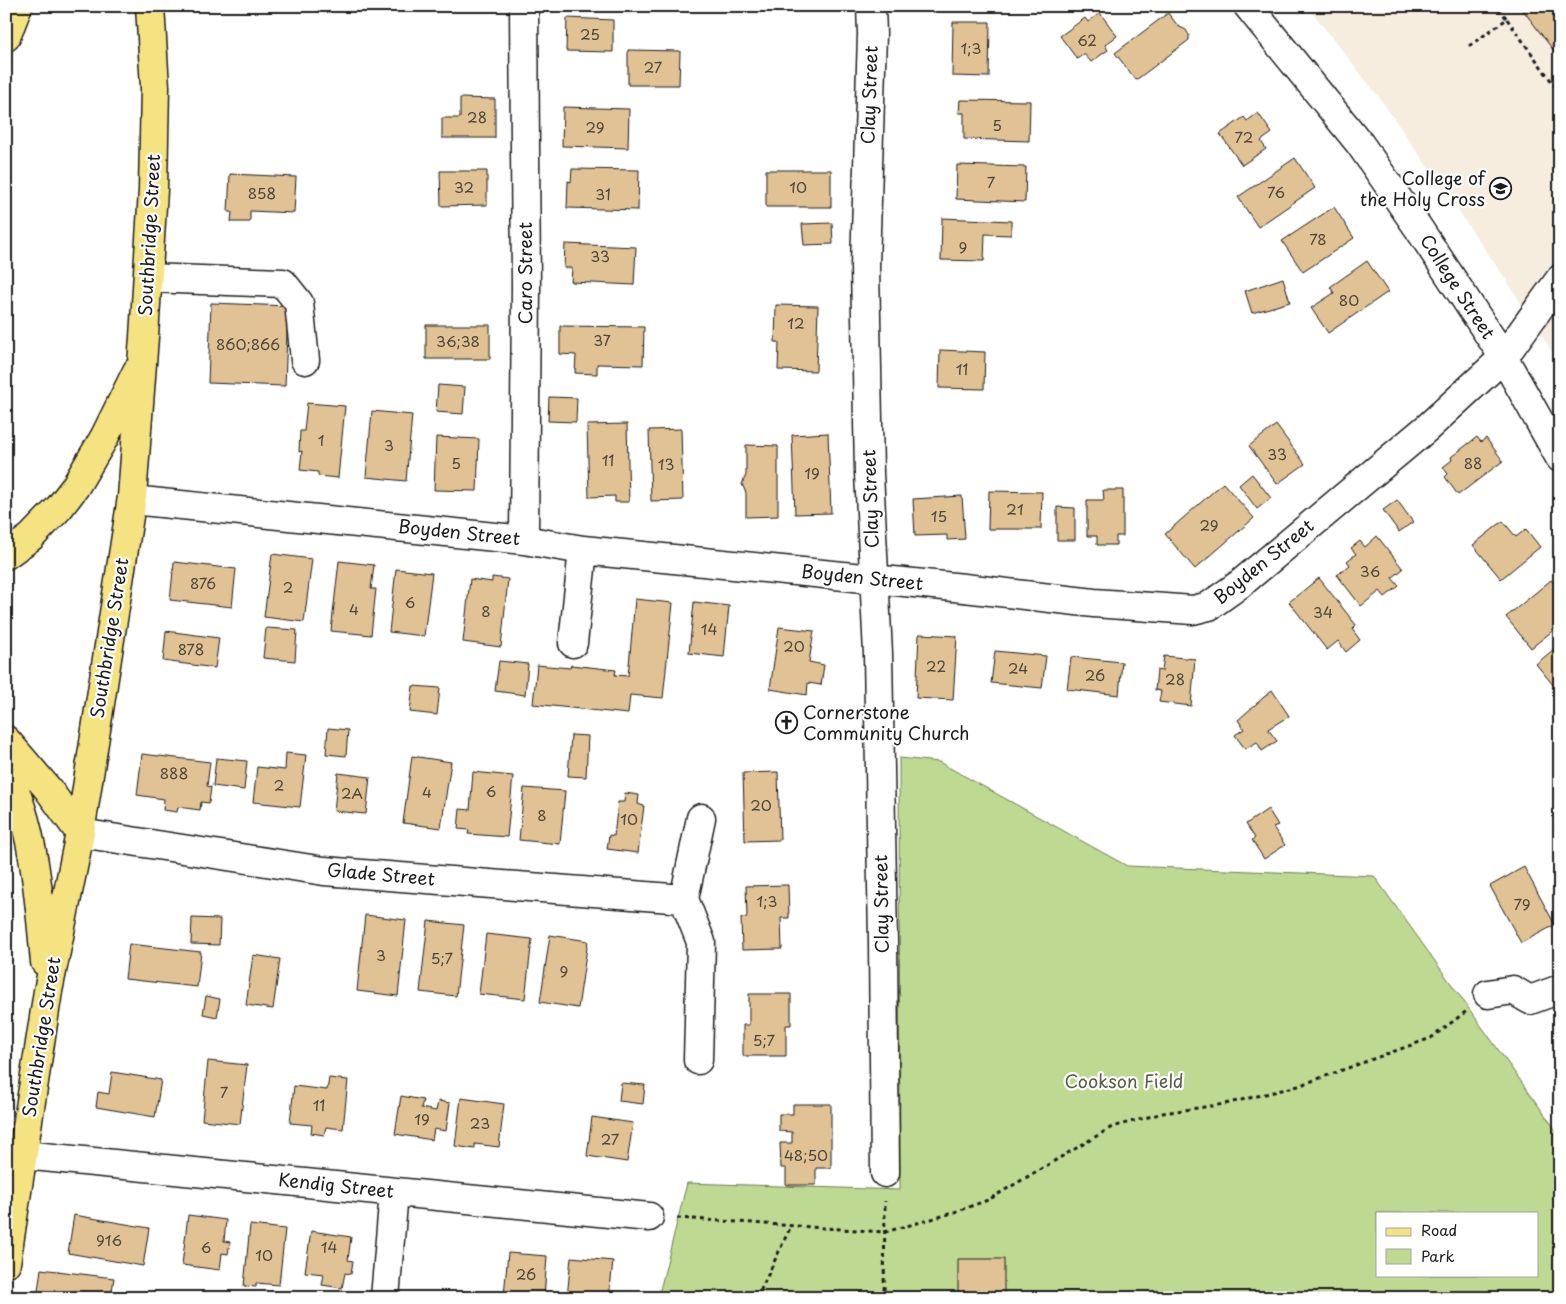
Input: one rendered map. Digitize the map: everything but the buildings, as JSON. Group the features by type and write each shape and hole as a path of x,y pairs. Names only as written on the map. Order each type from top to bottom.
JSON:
{"main road":[{"path":"6,37 18,6"},
{"name":"Southbridge Street","path":"6,1263 48,991 80,834 132,500 148,278 155,130 155,87 150,6"},
{"path":"6,555 31,537 75,487 104,438 143,358"},
{"path":"6,740 48,789 80,834"},
{"path":"6,770 20,805 34,858 48,991"}],"street":[{"name":"Caro Street","path":"524,6 526,287 524,540"},
{"name":"Clay Street","path":"871,6 872,34 865,266 869,473 878,654 885,1173"},
{"name":"College Street","path":"1248,6 1360,144 1419,229 1503,358 1560,458"},
{"path":"148,278 284,283 299,303 305,360"},
{"name":"Boyden Street","path":"132,500 524,540 583,550 964,588 1094,603 1193,610 1209,606 1240,584 1428,428 1503,358 1560,279"},
{"path":"573,643 583,550"},
{"path":"698,1060 701,942 684,899 701,818"},
{"name":"Glade Street","path":"80,834 324,871 684,899"},
{"path":"1488,994 1513,990 1530,1000 1560,989"},
{"name":"Kendig Street","path":"23,1155 649,1217"},
{"path":"385,1298 394,1192"}],"path":[{"path":"1497,6 1560,93"},
{"path":"1469,46 1506,19"},
{"path":"649,1217 885,1232 946,1215 988,1200 1112,1127 1163,1113 1225,1104 1298,1086 1431,1038 1488,994"},
{"path":"884,1298 885,1173"},
{"path":"757,1298 791,1226"}],"shaded area":[{"name":"College of the Holy Cross","path":"1307,6 1560,6 1560,364 1507,281 1379,97"}],"green space":[{"name":"Cookson Field","path":"899,758 939,762 1127,866 1374,876 1560,1136 1560,1298 658,1298 687,1183 900,1190"}],"place":[{"name":"College of the Holy Cross","path":"1501,189"},
{"name":"Cornerstone Community Church","path":"787,723"}]}
